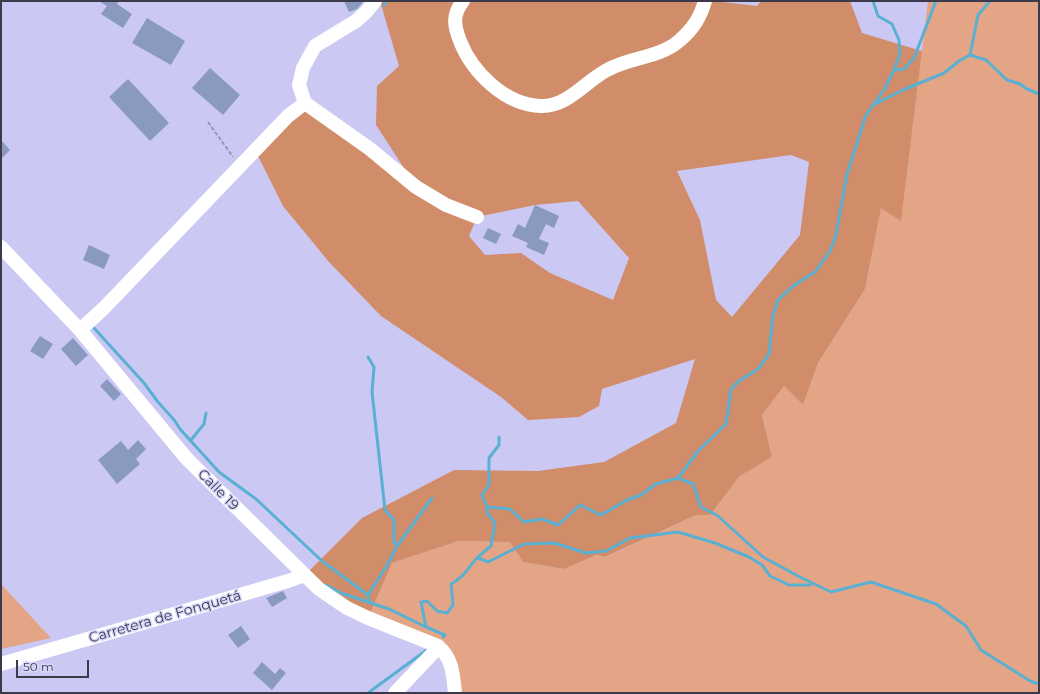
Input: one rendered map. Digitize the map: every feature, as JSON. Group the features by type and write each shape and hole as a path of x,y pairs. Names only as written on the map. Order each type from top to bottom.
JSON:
{"street":[{"path":"374,1 366,12 356,21 315,46 302,68 299,85 305,103 370,149 416,186 446,205 477,217"},
{"path":"463,1 456,12 455,28 463,50 472,65 488,83 511,98 527,105 542,106 554,105 568,98 609,69 664,51 679,41 692,28 701,15 706,1"},
{"path":"80,330 104,308 288,116 305,103"},
{"name":"Calle 19","path":"1,247 80,330 187,459 319,589 347,608 438,646"},
{"name":"Carretera de Fonquetá","path":"1,664 281,584 305,575"},
{"path":"395,693 438,646 444,651 451,664 455,693"}],"path":[{"path":"208,122 239,166"}],"shaded area":[{"path":"380,1 714,1 757,6 761,1 850,1 862,33 922,51 901,221 881,208 865,289 818,363 803,405 784,386 762,415 772,457 740,476 710,515 696,515 605,557 596,555 564,569 523,562 510,542 459,541 392,563 368,618 305,575 362,518 454,470 538,471 604,462 676,423 695,359 602,389 599,406 579,417 528,420 501,397 381,316 329,262 283,206 255,150 305,103 415,185 376,125 377,86 399,66","holes":["791,155 809,162 800,235 732,317 716,300 700,220 677,171","578,201 629,258 613,300 550,273 521,253 485,255 469,236 477,217 535,205"]},
{"path":"928,1 1039,1 1039,693 455,693 444,651 368,618 392,563 459,541 510,542 523,562 564,569 596,555 606,557 696,515 710,515 740,476 772,457 762,415 784,386 803,405 818,363 865,289 881,207 901,220"},
{"path":"1,584 51,638 1,649"}],"building":[{"path":"99,1 119,1 117,4 132,14 123,28 101,14 107,6"},
{"path":"344,1 364,1 357,9 349,12"},
{"path":"147,18 185,41 171,65 132,43"},
{"path":"210,68 240,95 223,115 192,88"},
{"path":"128,79 169,123 150,141 109,97"},
{"path":"1,140 10,150 1,159"},
{"path":"535,205 559,216 554,228 546,224 539,239 549,243 544,255 526,247 528,243 512,236 518,224 525,228"},
{"path":"488,228 501,234 496,244 483,238"},
{"path":"89,245 110,255 104,269 83,260"},
{"path":"40,336 53,344 43,359 30,351"},
{"path":"73,338 88,355 76,366 61,349"},
{"path":"107,379 121,394 114,401 100,386"},
{"path":"138,440 146,449 136,459 140,464 117,484 98,460 121,441 128,450"},
{"path":"283,591 287,598 272,607 266,598"},
{"path":"241,626 250,639 238,648 228,635"},
{"path":"262,662 275,674 280,668 286,673 272,690 253,673"}],"waterway":[{"path":"384,5 386,1"},
{"path":"873,1 878,16 892,24 899,40 900,54 884,90 874,104"},
{"path":"894,70 904,69 914,58 936,1"},
{"path":"443,637 445,635 426,627 421,602 427,601 437,611 447,613 453,605 451,584 462,576 476,559 491,546 495,523 487,513 487,507 510,509 524,522 542,519 558,525 580,505 601,515 627,500 641,495 656,484 678,478 698,451 726,424 731,389 739,381 758,369 769,354 773,315 778,300 793,286 815,272 830,251 836,235 847,174 866,115 873,105 903,90 944,73 959,61 970,55 978,15 990,1"},
{"path":"970,55 986,60 1007,80 1020,84 1039,94"},
{"path":"94,328 144,383 180,429 219,472 256,499 322,561 368,595"},
{"path":"368,357 374,367 372,392 385,510 394,520 394,542 397,546 386,567 368,595 369,603"},
{"path":"191,440 204,424 206,413"},
{"path":"487,507 482,495 489,485 489,458 499,445 499,437"},
{"path":"678,478 693,484 701,507 718,516 763,557 831,592 871,582 936,604 966,626 981,650 1030,681 1039,684"},
{"path":"397,546 432,498"},
{"path":"478,558 488,562 524,544 554,543 586,553 606,551 630,538 678,532 715,543 749,557 762,565 770,576 789,585 810,585"},
{"path":"326,585 341,593 389,609 426,627"},
{"path":"368,693 428,649"}]}
